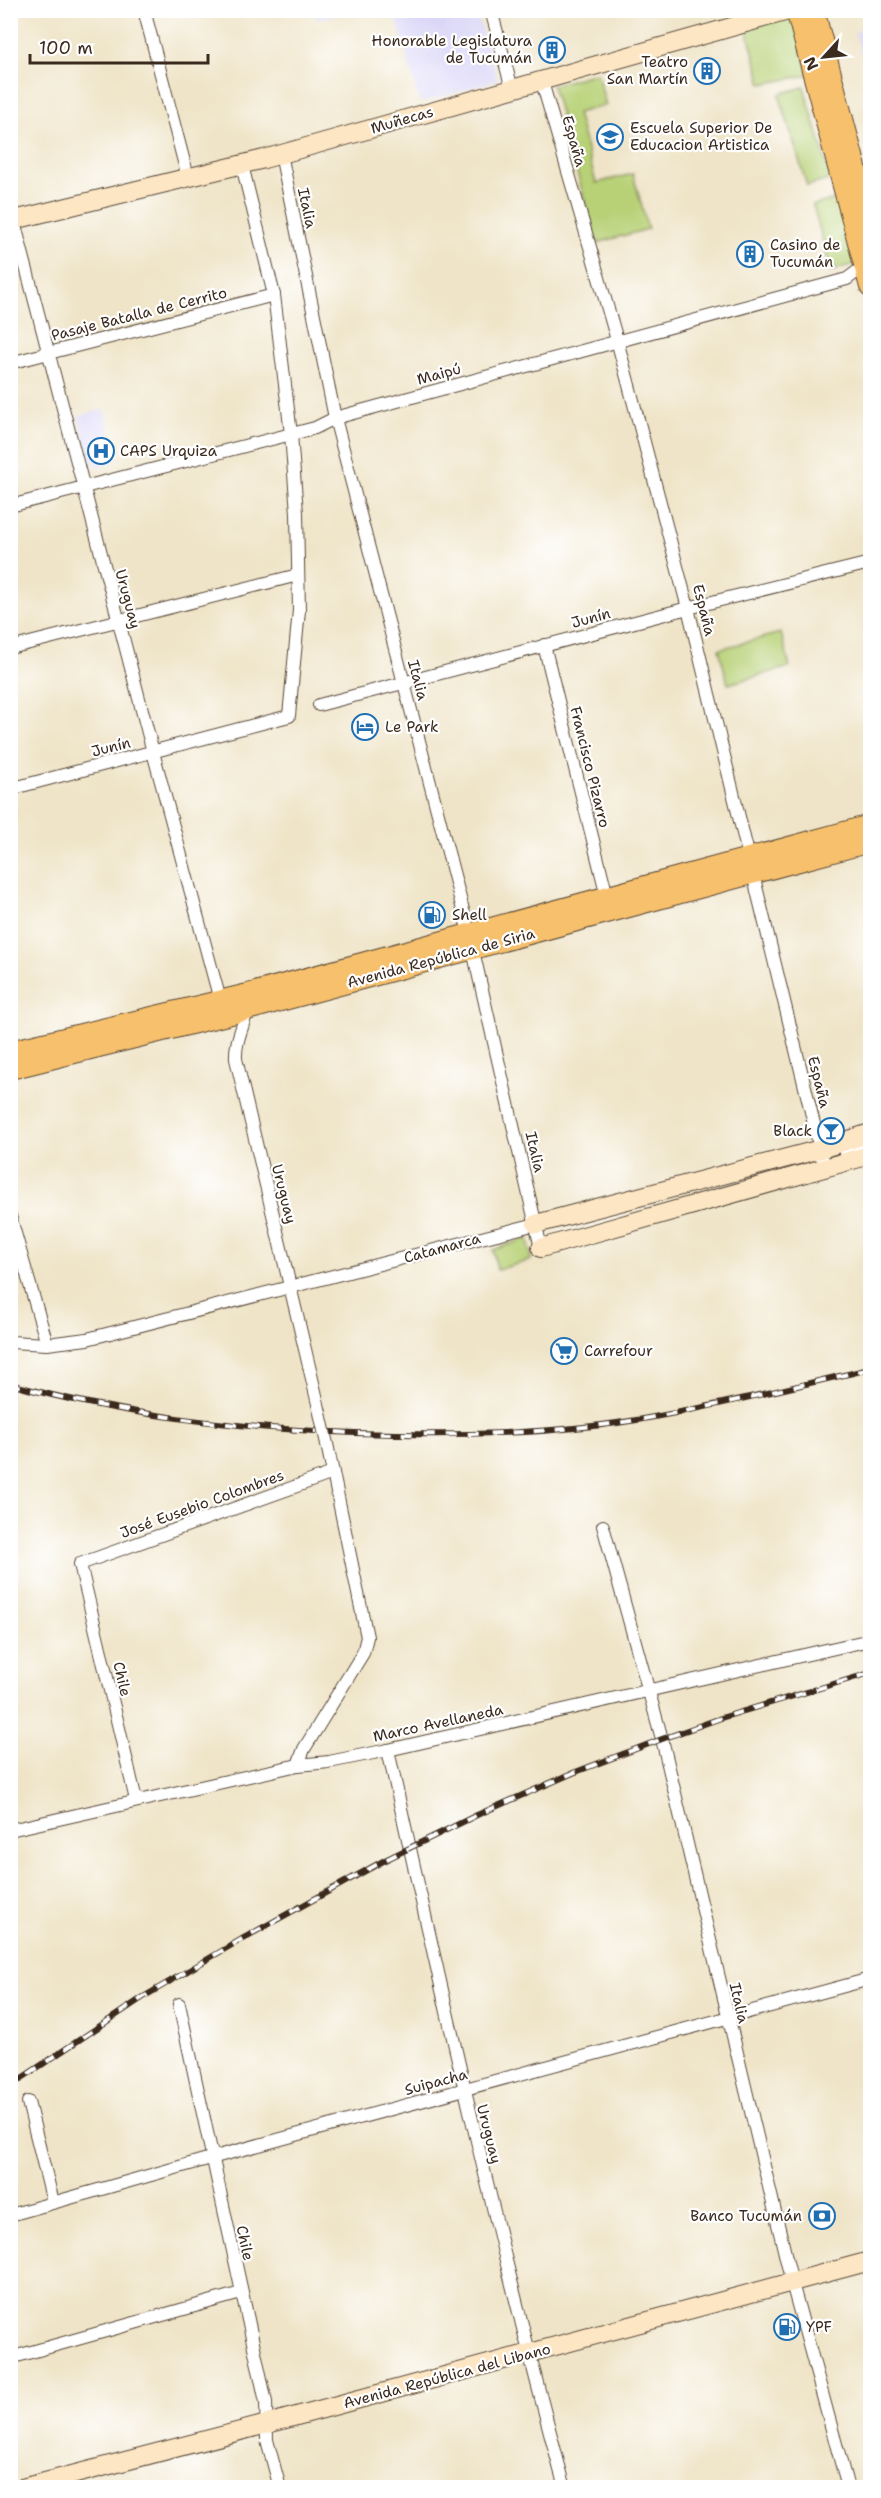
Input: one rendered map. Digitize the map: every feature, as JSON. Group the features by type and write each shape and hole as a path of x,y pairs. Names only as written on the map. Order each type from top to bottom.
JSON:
{"main road":[{"name":"Muñecas","path":"12,216 242,165 794,10"},
{"path":"794,10 868,264 870,287"},
{"path":"814,10 870,220"},
{"name":"Avenida República de Siria","path":"10,1069 235,1002 750,866 870,825"},
{"name":"Avenida República de Siria","path":"470,941 607,896 870,842"},
{"name":"Avenida República de Siria","path":"10,1051 235,1002"},
{"name":"Catamarca","path":"541,1248 823,1160 870,1133"},
{"name":"Catamarca","path":"536,1224 823,1160 870,1155"},
{"name":"Avenida República del Libano","path":"22,2487 267,2424 870,2261"}],"street":[{"path":"144,10 188,177"},
{"path":"491,10 512,89"},
{"name":"España","path":"542,82 616,340 688,608 823,1160"},
{"name":"Italia","path":"281,154 335,418 470,941 541,1248"},
{"path":"10,648 298,575 291,434 274,295 242,165"},
{"name":"Uruguay","path":"12,216 153,752 235,1002 236,1059 292,1288 333,1473"},
{"name":"Maipú","path":"10,506 315,428 335,418 847,279 868,264"},
{"name":"Pasaje Batalla de Cerrito","path":"10,363 274,295"},
{"name":"Junín","path":"319,705 544,645 870,563"},
{"name":"Junín","path":"10,789 289,716 299,610 298,575"},
{"name":"Francisco Pizarro","path":"544,645 607,896"},
{"path":"823,1160 833,1154 870,1143"},
{"path":"10,1216 47,1344"},
{"name":"Catamarca","path":"10,1342 47,1344 87,1339 536,1224"},
{"path":"298,1765 304,1749 363,1653 367,1637 333,1473"},
{"name":"José Eusebio Colombres","path":"80,1564 333,1473"},
{"name":"Italia","path":"603,1526 641,1670 649,1692 792,2283 848,2487"},
{"name":"Chile","path":"80,1564 136,1800"},
{"name":"Marco Avellaneda","path":"10,1830 298,1765 329,1762 388,1750 870,1640"},
{"name":"Uruguay","path":"388,1750 463,2090 528,2354 565,2487"},
{"name":"Suipacha","path":"10,2215 870,1979"},
{"name":"Chile","path":"179,2004 266,2402 267,2440 280,2487"},
{"path":"27,2102 53,2202"},
{"path":"10,2358 241,2294"}],"shaded area":[{"path":"313,10 354,11 316,19"},
{"path":"394,11 476,11 498,80 420,103"},
{"path":"870,27 870,85 855,32"},
{"path":"104,409 118,461 98,467 90,461 78,416"}],"green space":[{"path":"793,11 809,75 762,84 747,30"},
{"path":"597,73 606,105 577,113 596,183 633,174 648,229 597,243 552,85"},
{"path":"804,87 831,179 807,186 779,94"},
{"path":"837,199 855,264 831,271 813,205"},
{"path":"781,633 790,667 728,684 719,649"},
{"path":"528,1238 531,1260 497,1270 493,1250"}],"railway":[{"path":"10,1384 95,1404 225,1424 355,1433 467,1434 542,1431 617,1423 709,1406 870,1369"},
{"path":"10,2086 145,1996 242,1939 385,1860 477,1815 573,1773 662,1739 721,1718 870,1673"}],"place":[{"name":"Honorable Legislatura de Tucumán","path":"552,50"},
{"name":"Teatro San Martín","path":"707,71"},
{"name":"Escuela Superior De Educacion Artistica","path":"610,137"},
{"name":"Casino de Tucumán","path":"750,254"},
{"name":"CAPS Urquiza","path":"101,451"},
{"name":"Le Park","path":"365,727"},
{"name":"Shell","path":"432,915"},
{"name":"Black","path":"831,1131"},
{"name":"Carrefour","path":"564,1351"},
{"name":"Banco Tucumán","path":"822,2216"},
{"name":"YPF","path":"787,2327"}]}
